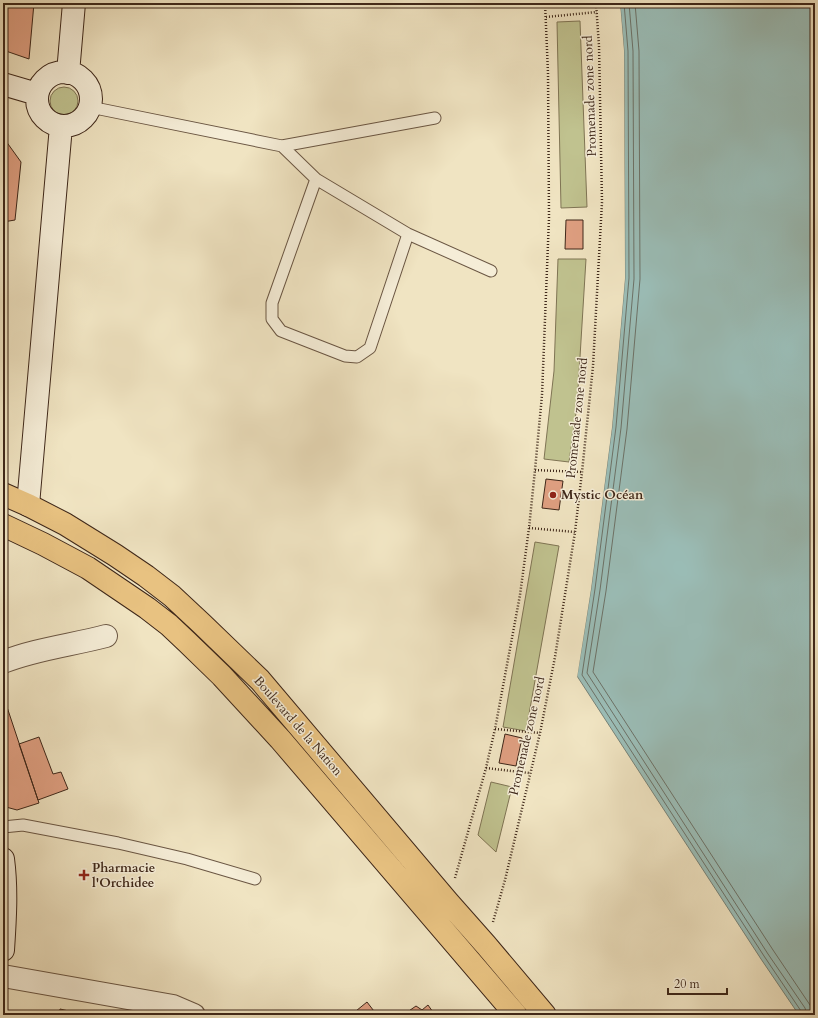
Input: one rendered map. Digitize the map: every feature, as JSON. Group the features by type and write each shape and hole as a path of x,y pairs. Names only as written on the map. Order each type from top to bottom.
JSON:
{"main road":[{"path":"68,73 74,3"},
{"path":"68,73 76,75 84,81 89,89 91,98 90,107 86,115 79,122 70,126 61,126 52,124 45,119 37,103 37,94 40,86 52,75 68,73"},
{"path":"3,84 37,94"},
{"path":"28,505 61,126"},
{"name":"Boulevard de la Nation","path":"3,494 65,524 115,555 172,596 202,624 260,680 545,1015"},
{"name":"Boulevard de la Nation","path":"3,526 43,544 88,568 147,608 169,625 187,642 222,676 280,739 516,1015"},
{"path":"3,662 34,652 106,636"},
{"path":"3,859 6,900 3,950"},
{"path":"3,976 174,1006 194,1015"}],"lane":[{"path":"90,107 282,146 435,118"},
{"path":"282,146 316,178 408,234 491,271"},
{"path":"316,178 272,303 272,319 281,331 345,356 357,357 370,348 408,234"},
{"path":"3,826 23,825 118,843 187,859 255,879"}],"path":[{"path":"448,902 486,768 495,729 520,595 529,528 542,395 550,218 548,73 545,3"},
{"name":"Promenade zone nord","path":"486,945 505,880 540,733 555,657 575,532 593,366 602,202 599,46 596,3"},
{"path":"546,16 596,12"},
{"path":"535,470 582,472"},
{"path":"529,528 575,532"},
{"path":"495,729 540,733"},
{"path":"486,768 530,774"}],"green space":[{"path":"580,21 587,207 561,208 557,22"},
{"path":"64,87 74,91 78,101 74,111 64,115 54,111 50,101 54,91"},
{"path":"558,259 586,259 577,406 569,462 544,459 554,371"},
{"path":"535,542 559,546 526,731 503,727"},
{"path":"491,782 512,787 496,852 478,835"}],"water":[{"path":"620,3 815,3 815,1015 799,1015 577,676 591,589 612,427 625,278 624,51"}],"pier":[{"path":"618,3 620,3 624,51 625,278 612,427 591,589 577,678 575,675 589,588 610,426 623,278 622,51"}],"building":[{"path":"3,3 34,3 29,59 3,50"},
{"path":"3,137 21,162 15,220 3,222"},
{"path":"566,220 583,220 583,249 565,249"},
{"path":"546,479 563,481 559,510 542,508"},
{"path":"3,695 39,803 17,810 6,807 3,804"},
{"path":"505,734 522,738 516,766 499,763"},
{"path":"39,737 53,774 61,772 68,789 38,800 19,744"},
{"path":"367,1002 377,1015 351,1015"},
{"path":"428,1005 435,1015 403,1015 416,1006 422,1010"},
{"path":"60,1009 86,1015 59,1015"},
{"path":"39,1011 59,1015 39,1015"}],"place":[{"name":"Mystic Océan","path":"553,495"},
{"name":"Pharmacie l'Orchidee","path":"84,875"}]}
